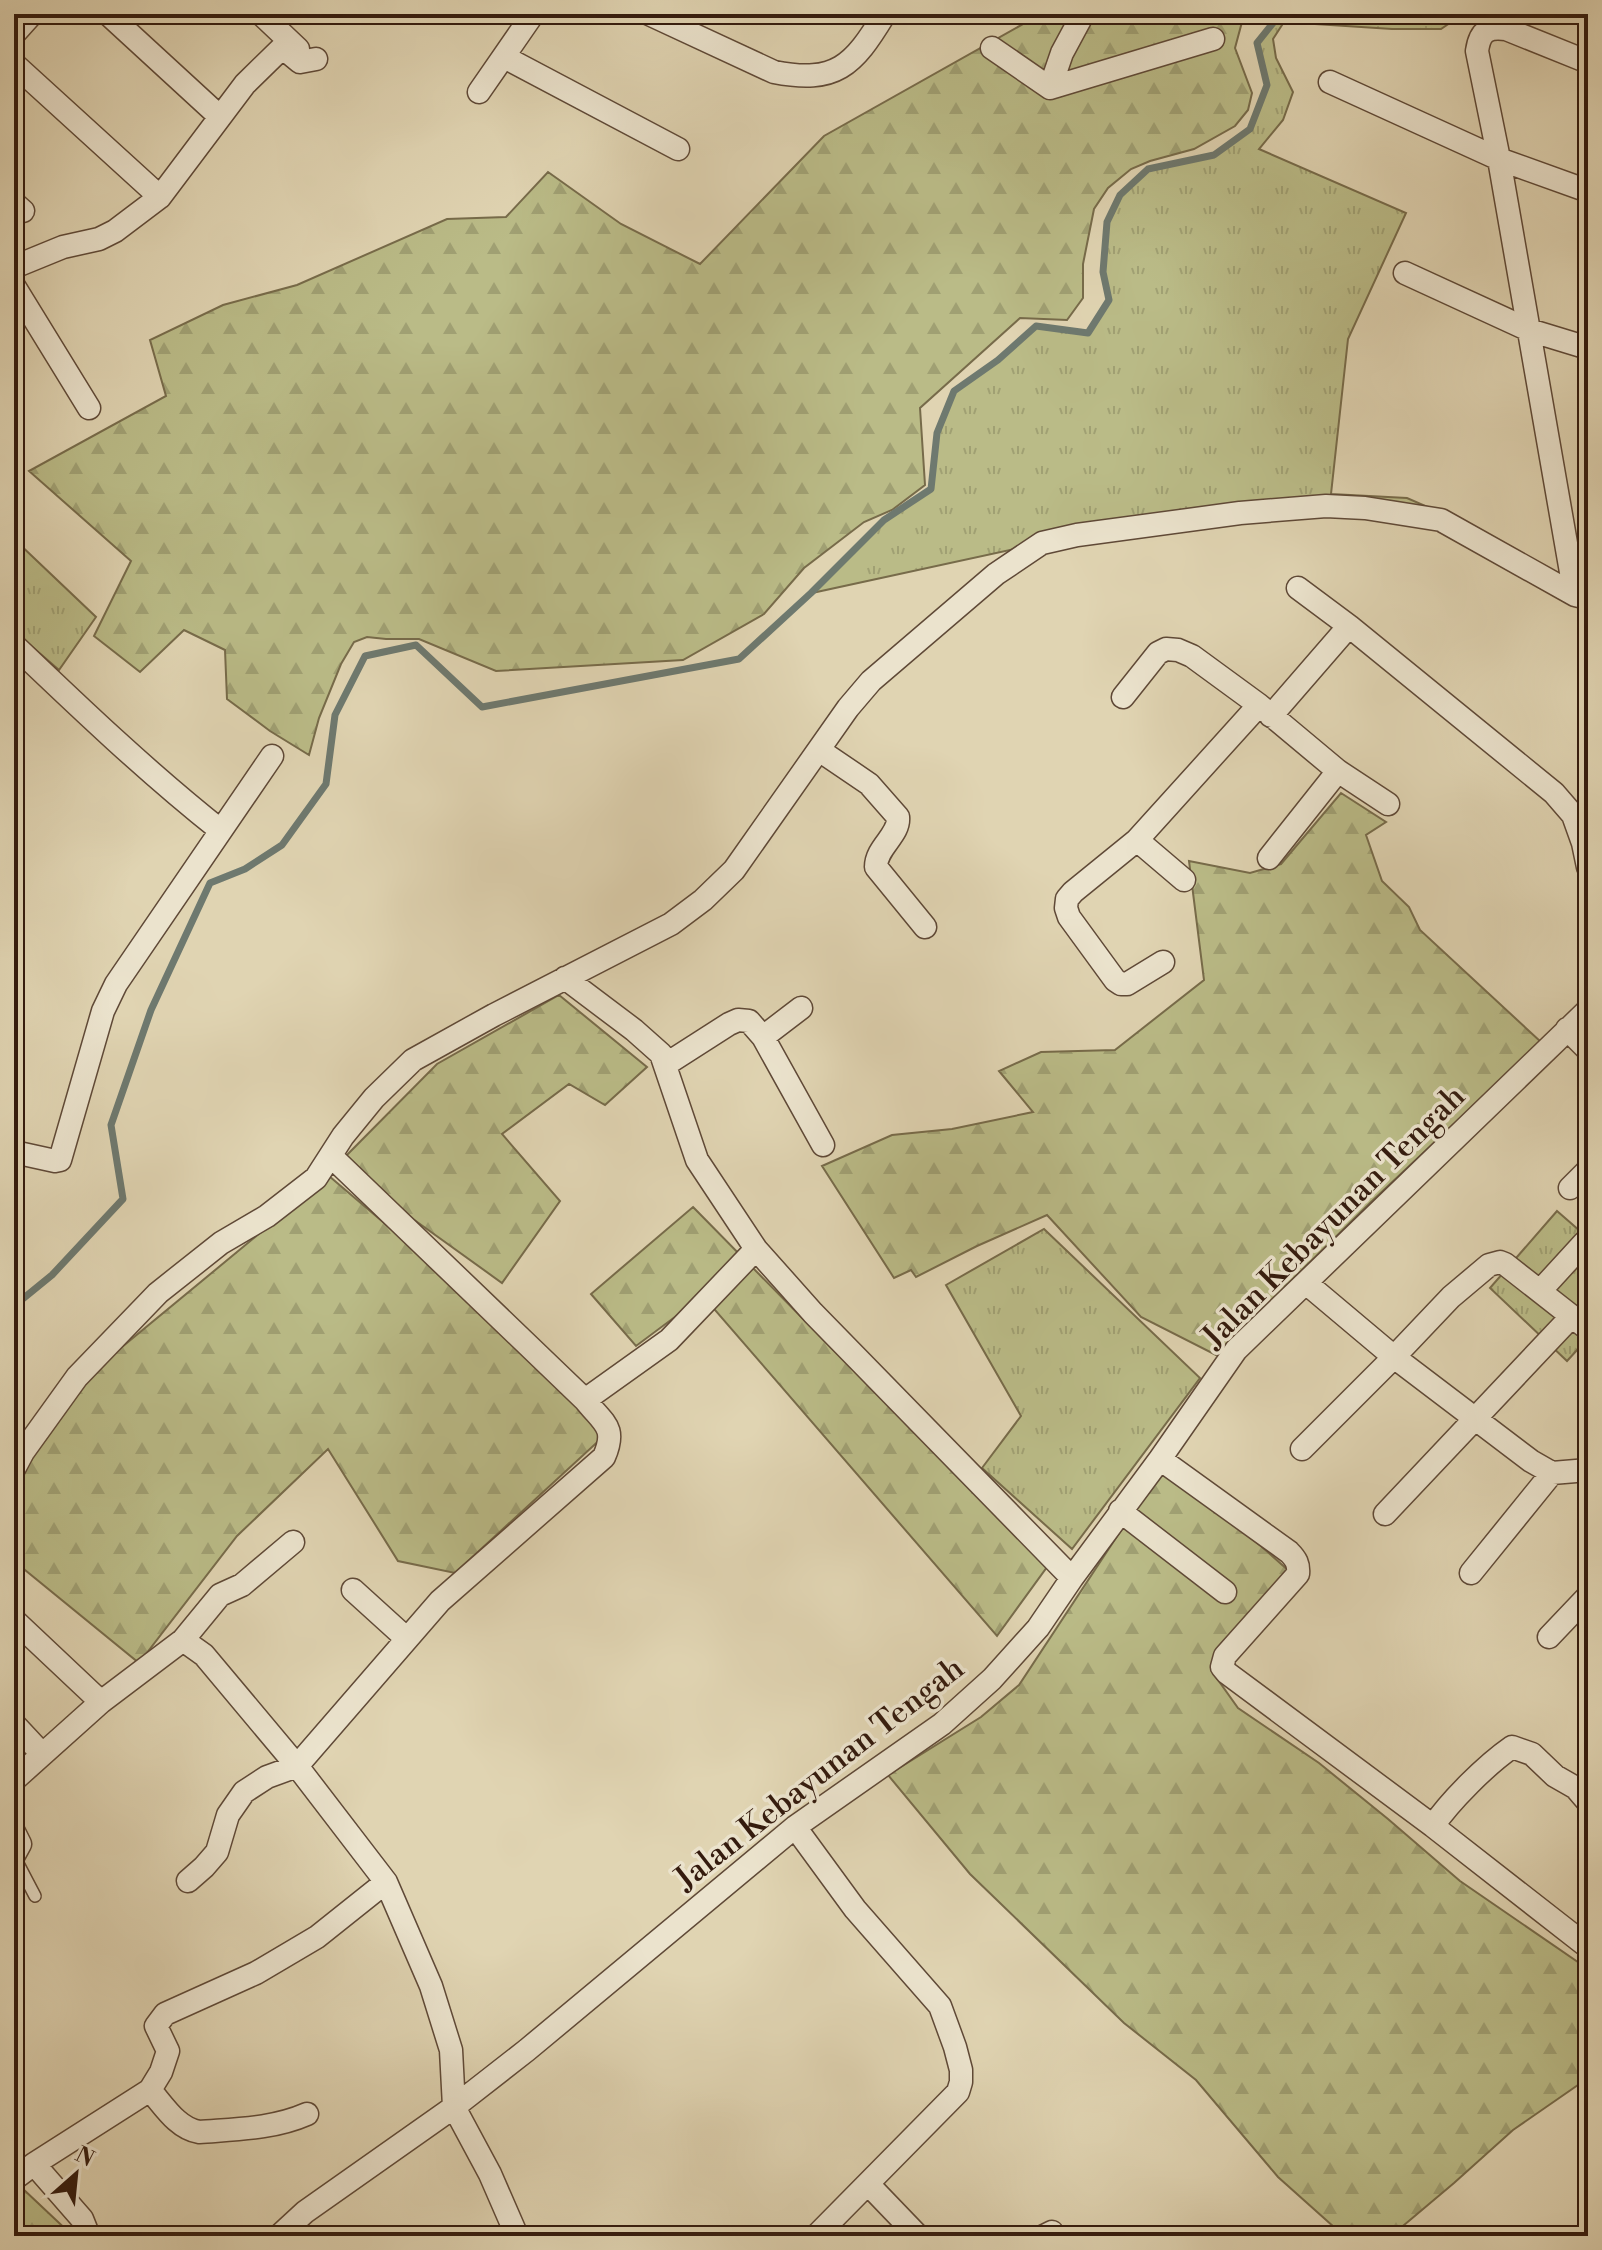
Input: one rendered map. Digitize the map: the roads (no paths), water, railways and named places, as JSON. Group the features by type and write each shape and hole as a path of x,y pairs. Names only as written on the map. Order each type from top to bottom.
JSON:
{"street":[{"path":"14,34 32,14"},
{"path":"108,14 219,116"},
{"path":"14,267 63,247 99,239 115,231 160,197 245,84 296,49 261,14"},
{"path":"479,92 533,14"},
{"path":"649,14 774,72 795,76 818,76 847,64 869,40 885,14"},
{"path":"1050,88 1062,53 1083,14"},
{"path":"1581,596 1477,51 1485,31 1506,29 1588,62"},
{"path":"1050,88 1213,39"},
{"path":"992,48 1050,88"},
{"path":"504,57 678,149"},
{"path":"14,64 160,197"},
{"path":"1330,82 1499,159 1588,191"},
{"path":"1405,273 1529,330 1588,348"},
{"path":"14,286 89,408"},
{"path":"14,1469 77,1377 158,1293 221,1243 267,1216 316,1178 343,1136 374,1098 413,1060 671,924 703,900 734,870 848,708 871,681 996,574 1042,543 1077,535 1240,513 1326,506 1365,508 1441,520 1581,596"},
{"path":"1298,588 1554,793 1573,815 1588,867"},
{"path":"1163,962 1127,984 1121,984 1069,917 1067,899 1137,840 1349,626"},
{"path":"14,645 91,720 220,830"},
{"path":"1123,697 1158,653 1166,649 1178,650 1192,656 1265,710 1338,771 1388,804"},
{"path":"819,750 869,784 898,817 898,826 878,854 876,867 925,927"},
{"path":"14,1152 60,1160 103,1011 116,984 272,756"},
{"path":"1269,858 1338,771"},
{"path":"1137,840 1184,880"},
{"path":"565,978 661,1054 697,1160 756,1249 813,1313 1072,1578"},
{"path":"763,1037 801,1008"},
{"name":"Jalan Kebayunan Tengah","path":"279,2236 305,2212 454,2107 527,2050 795,1827 942,1724 992,1679 1038,1628 1236,1350 1588,1010"},
{"path":"665,1065 738,1020 749,1021 763,1037 823,1145"},
{"path":"1567,1029 1588,1050"},
{"path":"188,1881 217,1852 228,1815 244,1792 267,1777 297,1766 440,1601 604,1457 611,1442 610,1432 585,1400 331,1156"},
{"path":"1570,1188 1588,1170"},
{"path":"1540,1291 1584,1243"},
{"path":"585,1400 669,1340 756,1249"},
{"path":"1302,1449 1451,1297 1489,1265 1505,1264 1580,1323 1475,1419 1385,1514"},
{"path":"1306,1283 1394,1357 1531,1461 1552,1473 1588,1470"},
{"path":"1160,1459 1289,1552 1299,1567 1298,1574 1225,1656 1222,1667 1227,1673 1433,1826 1588,1947"},
{"path":"1471,1573 1552,1473"},
{"path":"1120,1511 1225,1592"},
{"path":"14,1780 101,1702 183,1640 220,1595 242,1585 293,1542"},
{"path":"353,1590 407,1639"},
{"path":"1549,1637 1588,1596"},
{"path":"14,1620 101,1702"},
{"path":"183,1640 204,1655 297,1766 386,1882 431,1986 451,2050 454,2107 490,2174 517,2236"},
{"path":"14,1724 42,1754"},
{"path":"1433,1826 1444,1810 1512,1747 1532,1754 1555,1776 1576,1788 1588,1802"},
{"path":"795,1827 855,1909 940,2006 961,2070 958,2092 816,2236"},
{"path":"14,1832 20,1844 14,1855"},
{"path":"14,2179 150,2090 161,2072 168,2051 156,2026 165,2014 256,1973 317,1937 386,1882"},
{"path":"150,2090 181,2125 199,2132 265,2127 307,2114"},
{"path":"34,2164 82,2219 86,2229 84,2236"},
{"path":"868,2184 918,2236"}],"lane":[{"path":"14,1855 35,1896"}],"waterway":[{"path":"14,1306 52,1275 123,1199 111,1125 151,1010 210,883 245,869 282,845 326,784 335,715 365,656 416,645 482,707 739,659 884,520 931,489 937,433 954,391 998,360 1036,326 1088,333 1109,300 1103,272 1107,222 1120,195 1148,169 1214,155 1250,129 1267,85 1257,43 1277,18 1329,14"},
{"path":"1384,14 1437,20 1445,14"}]}
